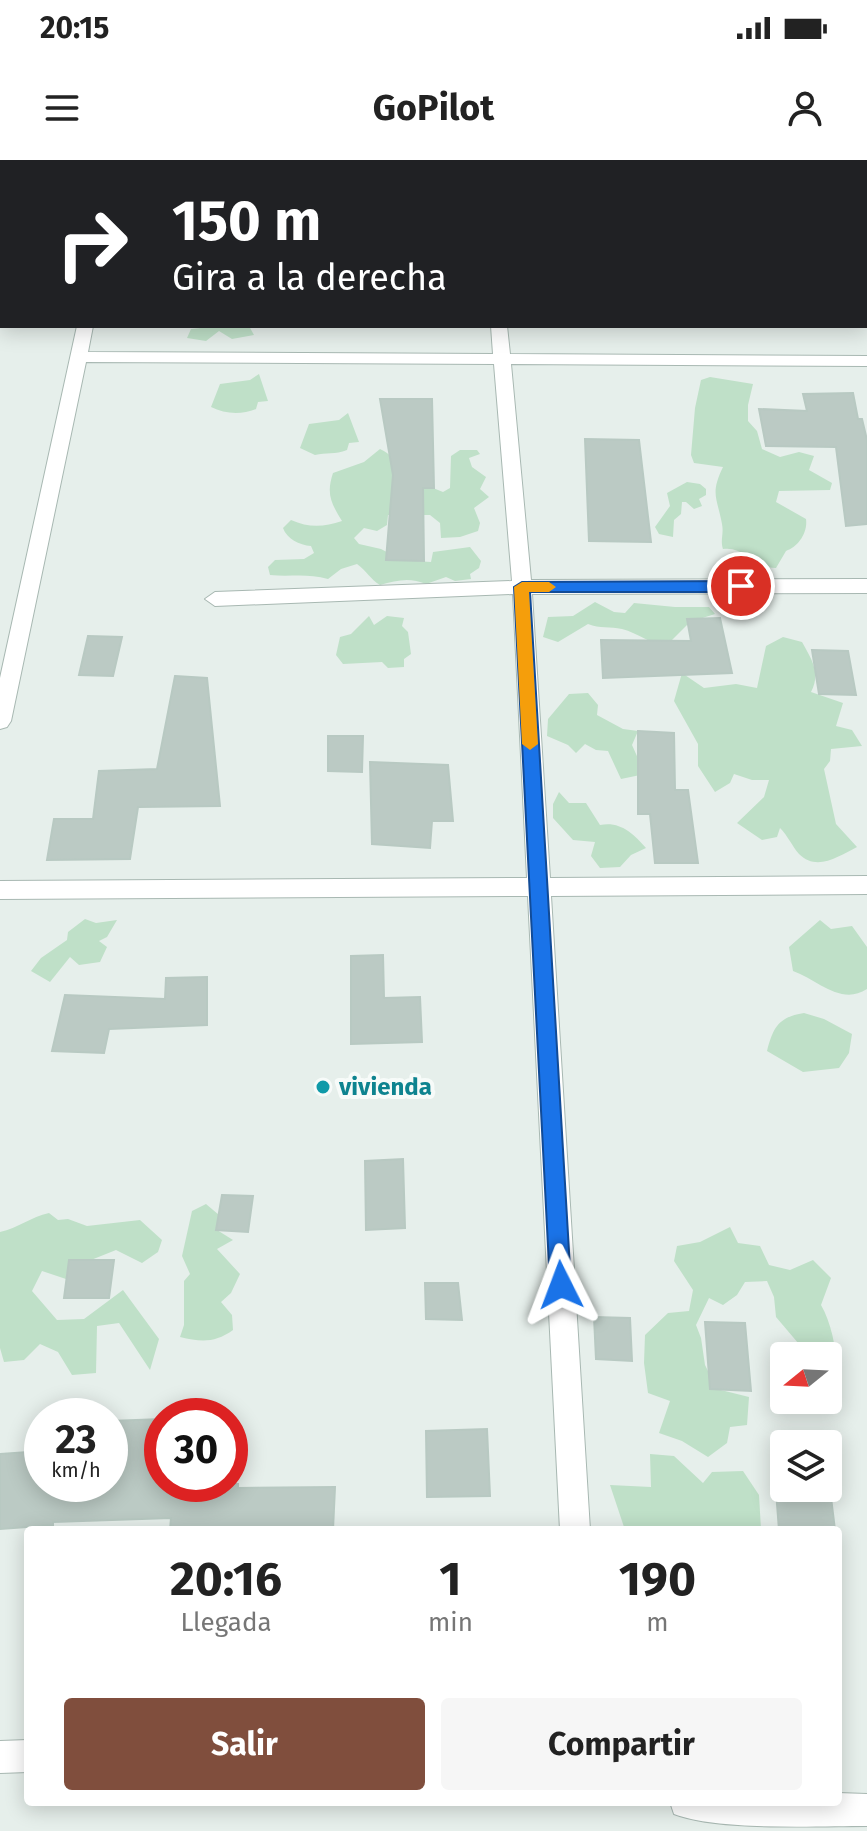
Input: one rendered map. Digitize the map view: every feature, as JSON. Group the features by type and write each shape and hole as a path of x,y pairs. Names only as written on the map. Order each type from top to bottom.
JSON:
{"street":[{"path":"0,721 85,328"},
{"path":"499,328 522,587 575,1526"},
{"path":"78,357 867,361"},
{"path":"215,599 522,587 867,586"},
{"path":"0,890 867,885"},
{"path":"0,1757 24,1756"},
{"path":"728,1806 867,1810"}],"green space":[{"path":"250,328 254,335 232,339 219,331 206,341 187,338 191,329"},
{"path":"259,374 268,401 258,402 256,409 239,413 211,407 220,384 250,380"},
{"path":"710,377 753,384 748,421 757,431 762,449 780,457 799,452 814,456 809,470 832,483 830,490 779,491 776,502 806,519 806,524 801,539 786,551 776,568 761,565 737,551 723,549 716,490 723,467 694,463 691,455 701,380"},
{"path":"348,413 359,442 349,443 343,452 315,455 300,448 309,424 339,420"},
{"path":"380,449 393,460 392,487 433,488 443,492 450,488 451,456 460,450 477,450 480,454 469,458 472,467 486,477 480,489 489,497 474,508 480,523 478,531 460,537 441,538 440,523 430,515 388,515 387,525 377,531 364,528 354,538 359,544 381,549 402,560 431,562 433,552 470,547 481,561 479,568 470,574 471,579 455,581 446,577 426,584 403,580 380,585 357,564 341,569 328,579 270,575 268,567 275,560 304,559 314,553 311,546 294,541 283,528 291,520 316,526 342,521 331,498 333,473 364,462"},
{"path":"687,482 700,484 706,489 706,495 699,499 702,506 694,509 682,502 681,514 674,520 673,537 659,534 655,527 670,506 667,493"},
{"path":"595,602 614,612 625,613 634,603 709,607 715,614 690,622 667,645 622,629 588,624 558,642 543,637 548,617 573,616"},
{"path":"369,616 374,625 387,616 404,618 402,626 408,632 411,654 404,659 404,667 388,668 382,662 343,664 336,655 340,637 351,634"},
{"path":"783,637 802,642 815,673 811,692 843,703 836,726 852,730 862,746 831,749 830,761 824,769 836,824 857,847 828,861 806,859 780,828 777,837 762,840 737,823 764,797 769,780 752,780 734,774 730,783 715,792 698,766 698,744 674,701 682,673 704,688 736,684 757,688 766,646"},
{"path":"588,693 598,705 597,715 623,729 638,731 632,745 645,774 621,779 608,751 596,750 585,744 576,753 568,745 547,736 548,719 569,694"},
{"path":"559,792 569,803 586,803 600,825 626,829 646,848 631,855 620,867 600,868 591,856 595,842 573,840 553,818 553,804"},
{"path":"85,919 96,923 117,920 107,937 99,941 107,947 100,962 79,965 70,957 50,982 31,971 41,958 67,940 68,932"},
{"path":"820,920 831,929 852,926 867,947 867,989 848,995 839,993 793,971 789,947"},
{"path":"804,1013 824,1019 852,1034 849,1053 839,1068 803,1072 767,1051 778,1025 788,1017"},
{"path":"206,1204 219,1215 217,1230 233,1240 217,1249 240,1274 231,1293 221,1302 232,1315 233,1330 214,1339 201,1340 180,1337 184,1325 184,1281 190,1274 182,1256 192,1211"},
{"path":"49,1213 58,1220 68,1219 87,1226 140,1220 162,1240 158,1252 142,1263 116,1250 91,1260 69,1260 66,1279 42,1271 32,1291 57,1320 84,1319 123,1290 159,1339 150,1370 119,1323 97,1326 96,1373 72,1375 58,1352 40,1344 24,1360 4,1362 0,1348 0,1232"},
{"path":"730,1227 738,1243 760,1246 769,1265 790,1270 813,1260 831,1278 821,1305 834,1342 797,1342 776,1317 774,1297 767,1281 745,1282 737,1295 723,1305 709,1298 696,1325 705,1365 717,1389 749,1397 747,1425 730,1427 727,1443 708,1457 682,1441 659,1433 670,1401 648,1393 644,1363 645,1335 668,1313 689,1311 693,1290 674,1261 677,1246 700,1242"},
{"path":"650,1454 674,1456 703,1483 712,1472 743,1471 759,1495 761,1526 624,1526 610,1485 651,1487"}],"building":[{"path":"853,393 858,419 862,419 867,440 867,524 846,526 836,447 766,446 759,409 807,411 803,394"},
{"path":"380,399 432,399 434,488 423,488 424,561 386,560 393,475"},
{"path":"585,439 639,440 651,542 589,541"},
{"path":"720,618 732,673 603,678 601,640 691,641 687,619"},
{"path":"88,636 122,637 113,676 79,675"},
{"path":"812,650 848,651 856,695 819,694"},
{"path":"175,676 207,678 220,806 138,807 130,859 47,860 54,819 93,819 99,771 157,769"},
{"path":"638,731 674,733 675,790 688,790 698,863 655,863 650,814 638,814"},
{"path":"328,736 363,736 362,772 328,771"},
{"path":"370,762 448,765 453,821 432,821 430,848 372,844"},
{"path":"383,955 384,998 420,997 422,1042 351,1044 351,956"},
{"path":"207,977 207,1025 109,1029 104,1053 52,1051 65,995 165,999 166,978"},
{"path":"403,1159 405,1228 366,1230 365,1161"},
{"path":"222,1195 253,1196 248,1232 216,1230"},
{"path":"69,1260 114,1260 109,1298 64,1298"},
{"path":"425,1283 458,1283 462,1320 426,1319"},
{"path":"594,1317 630,1318 632,1361 596,1359"},
{"path":"705,1322 745,1323 751,1391 710,1389"},
{"path":"128,1420 144,1420 144,1502 248,1502 248,1488 335,1487 333,1526 170,1526 171,1518 53,1522 53,1525 0,1529 0,1454 24,1452 24,1502 128,1502"},
{"path":"487,1429 490,1496 427,1497 426,1431"},
{"path":"777,1502 832,1502 835,1526 779,1526"}],"slow traffic":[{"path":"530,744 522,587 549,587"}],"place":[{"name":"vivienda","path":"323,1087"}],"route":[{"path":"561,1285 522,587 741,586"}]}
